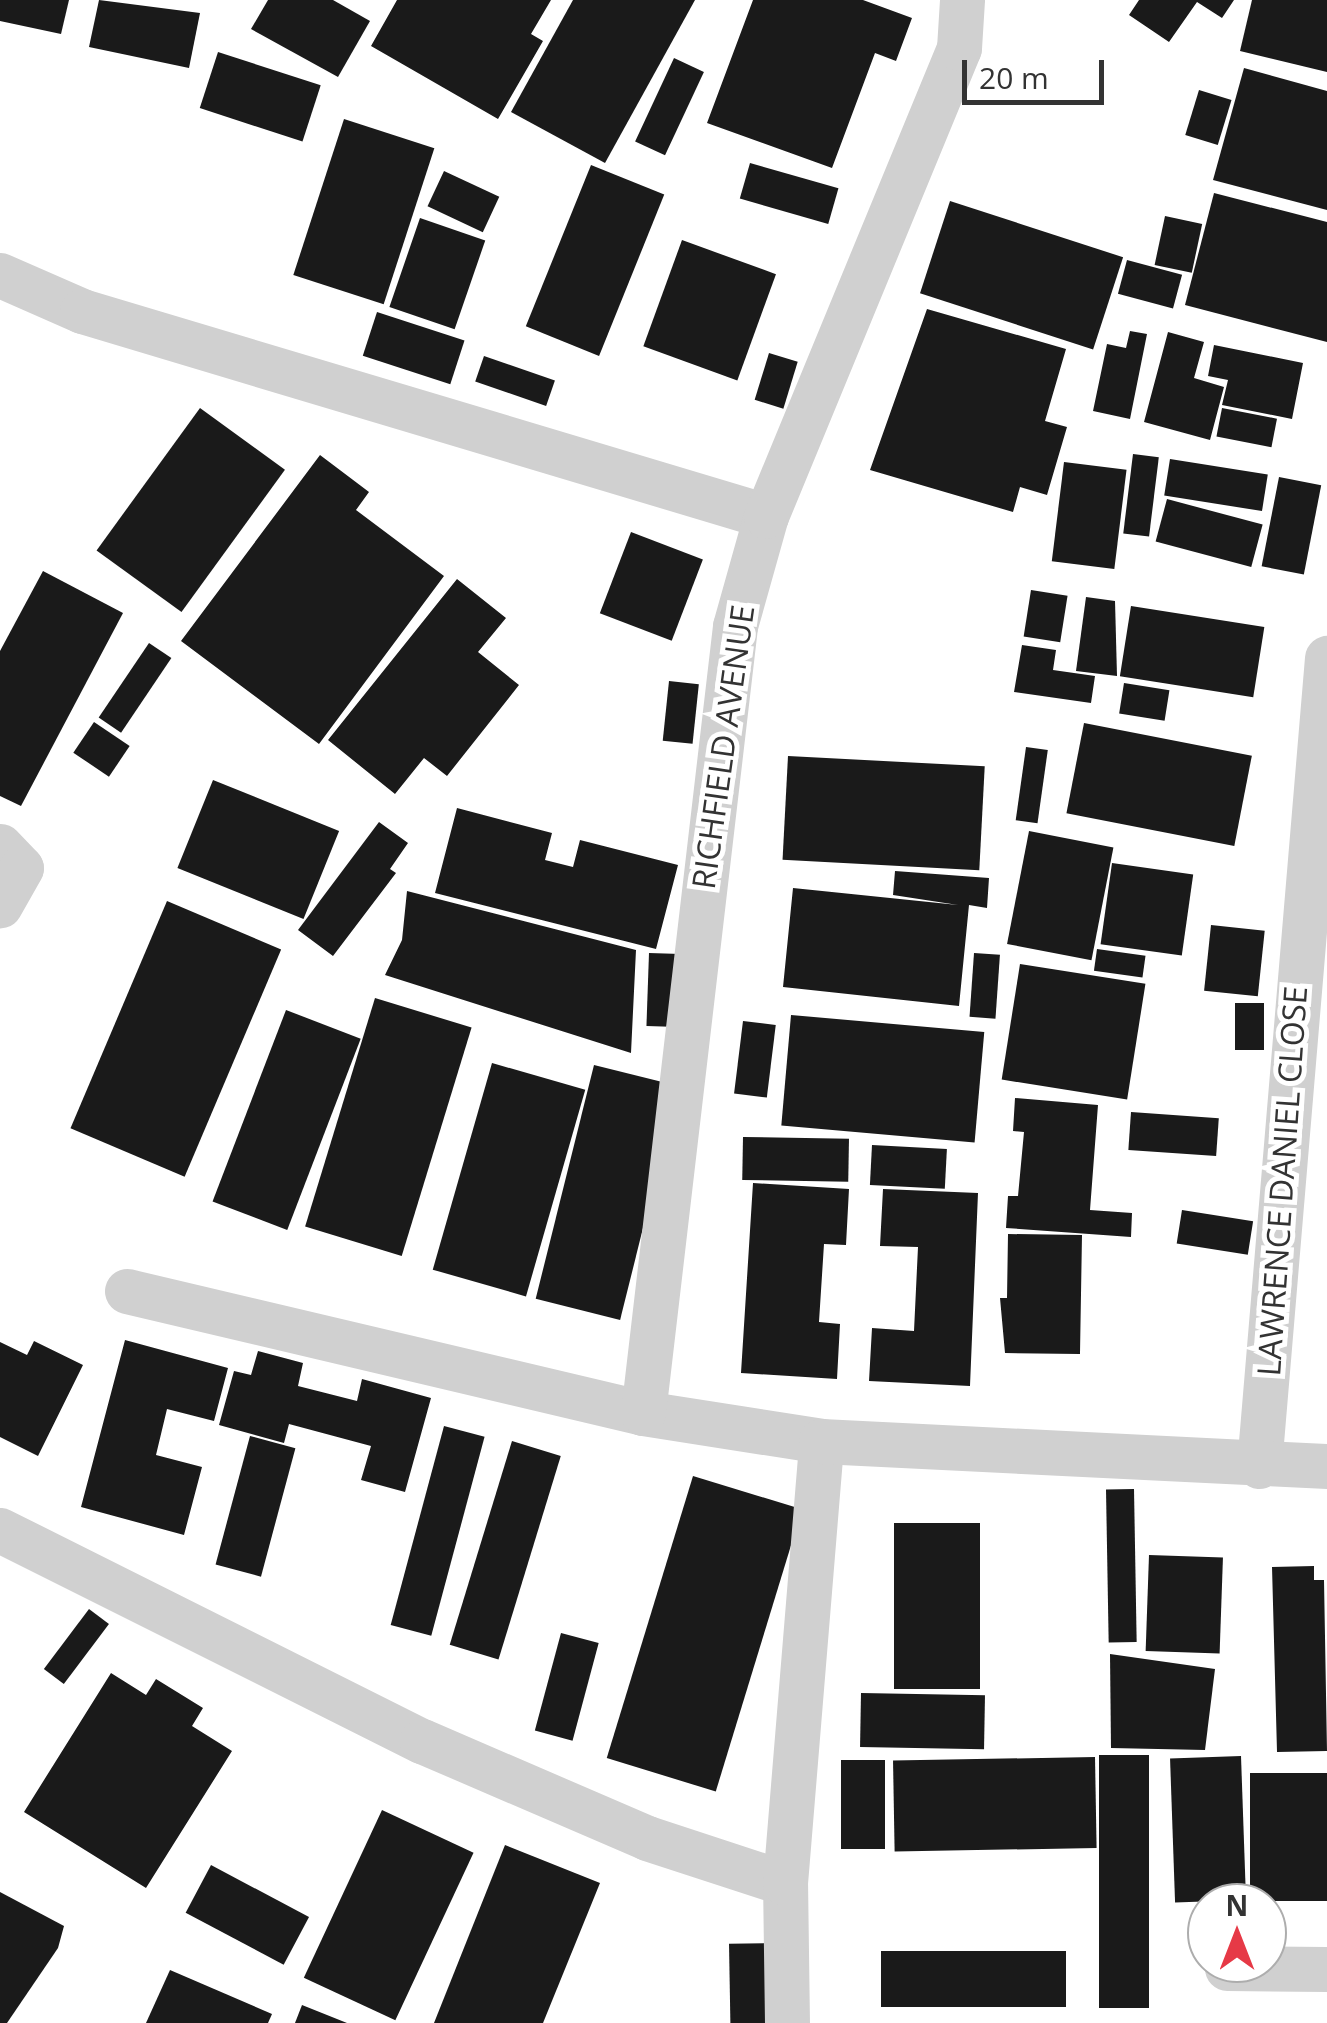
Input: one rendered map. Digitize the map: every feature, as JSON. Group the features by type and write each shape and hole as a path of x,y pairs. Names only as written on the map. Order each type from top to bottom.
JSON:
{"street":[{"name":"RICHFIELD AVENUE","path":"643,1413 735,626 766,516 959,48 962,0"},
{"path":"0,275 82,311 766,516"},
{"name":"LAWRENCE DANIEL CLOSE","path":"1260,1466 1327,658"},
{"path":"0,846 20,868 0,906"},
{"path":"126,1292 643,1413 821,1440 1260,1466 1327,1466"},
{"path":"787,2023 785,1883 821,1440"},
{"path":"0,1530 422,1741 647,1838 785,1883"},
{"path":"1287,1968 1327,1968"}],"building":[{"path":"0,0 69,0 61,34 0,21"},
{"path":"99,0 200,13 189,68 89,47"},
{"path":"268,0 333,0 370,21 338,77 251,29"},
{"path":"397,0 551,0 531,34 543,41 498,119 371,46"},
{"path":"573,0 695,0 605,163 511,112"},
{"path":"753,0 863,0 912,18 896,61 875,53 832,168 707,123"},
{"path":"1139,0 1234,0 1222,18 1197,2 1169,42 1129,15"},
{"path":"1252,0 1327,0 1327,72 1240,51"},
{"path":"218,52 321,85 302,141 200,108"},
{"path":"674,58 704,72 665,155 635,141"},
{"path":"1244,68 1327,91 1327,210 1213,180"},
{"path":"1199,90 1232,100 1218,145 1185,135"},
{"path":"344,119 434,148 384,304 293,275"},
{"path":"750,163 838,188 828,224 740,199"},
{"path":"591,165 664,195 599,356 526,326"},
{"path":"444,171 499,197 483,232 428,206"},
{"path":"1214,193 1327,222 1327,342 1185,305"},
{"path":"950,201 1123,257 1093,349 920,293"},
{"path":"1165,216 1202,224 1192,273 1155,265"},
{"path":"420,218 485,240 455,329 389,307"},
{"path":"682,240 776,274 737,380 643,346"},
{"path":"1127,260 1182,275 1173,309 1118,294"},
{"path":"927,309 1066,349 1045,421 1067,427 1047,495 1020,487 1013,512 870,470"},
{"path":"377,312 464,340 450,384 363,356"},
{"path":"1130,331 1147,334 1130,419 1093,411 1107,344 1126,348"},
{"path":"1168,332 1204,342 1194,378 1224,387 1210,440 1144,422"},
{"path":"1214,345 1303,363 1292,419 1222,405 1228,380 1208,376"},
{"path":"769,353 798,362 783,409 755,400"},
{"path":"484,356 555,380 546,406 475,382"},
{"path":"200,408 285,470 181,612 97,550"},
{"path":"1222,408 1277,419 1271,447 1216,436"},
{"path":"1133,454 1159,457 1149,537 1123,533"},
{"path":"320,455 369,492 356,510 444,576 319,744 181,641"},
{"path":"1170,459 1268,474 1262,511 1164,496"},
{"path":"1064,462 1127,470 1114,569 1052,561"},
{"path":"1279,477 1321,485 1304,575 1262,566"},
{"path":"1167,499 1263,525 1251,567 1156,542"},
{"path":"631,532 703,560 672,641 600,613"},
{"path":"43,571 123,613 21,806 0,796 0,651"},
{"path":"457,579 506,618 478,652 519,685 447,776 424,758 395,794 328,740"},
{"path":"1031,590 1068,596 1060,642 1024,636"},
{"path":"1086,597 1115,601 1117,676 1076,671"},
{"path":"1131,606 1264,627 1253,697 1120,676"},
{"path":"149,643 171,658 121,733 99,718"},
{"path":"1022,645 1056,650 1053,670 1095,676 1091,703 1014,692"},
{"path":"669,681 699,684 693,744 663,741"},
{"path":"1124,683 1169,690 1165,721 1119,714"},
{"path":"94,722 130,746 109,777 73,753"},
{"path":"1084,723 1252,756 1234,846 1066,813"},
{"path":"1026,747 1048,750 1037,823 1016,820"},
{"path":"788,756 985,766 979,870 783,860"},
{"path":"213,780 339,831 304,919 177,868"},
{"path":"457,808 552,833 545,860 573,867 580,840 678,865 656,949 435,893"},
{"path":"379,822 408,843 390,869 396,873 333,956 298,930"},
{"path":"1029,831 1113,847 1091,960 1007,944"},
{"path":"1112,863 1193,874 1182,956 1101,944"},
{"path":"895,871 989,878 987,908 969,905 959,1006 783,987 793,888 958,905 893,895"},
{"path":"407,891 636,950 631,1053 385,975 402,940"},
{"path":"167,901 281,949 185,1177 70,1128"},
{"path":"1211,925 1265,931 1258,996 1204,991"},
{"path":"1097,949 1146,956 1142,978 1094,971"},
{"path":"649,953 681,954 678,1027 646,1026"},
{"path":"974,953 1000,955 995,1019 970,1017"},
{"path":"1020,964 1145,984 1127,1099 1002,1080"},
{"path":"375,998 472,1028 402,1256 305,1227"},
{"path":"1235,1003 1264,1003 1264,1050 1235,1050"},
{"path":"286,1010 361,1039 287,1230 213,1201"},
{"path":"791,1015 984,1032 975,1142 781,1126"},
{"path":"743,1021 776,1025 767,1097 734,1093"},
{"path":"492,1063 585,1090 526,1296 433,1270"},
{"path":"594,1065 678,1086 620,1320 536,1299"},
{"path":"1015,1098 1098,1105 1090,1210 1132,1213 1131,1237 1006,1228 1008,1196 1018,1196 1024,1132 1013,1131"},
{"path":"1131,1112 1219,1118 1216,1156 1128,1150"},
{"path":"743,1137 849,1139 848,1182 742,1180"},
{"path":"872,1145 947,1149 945,1189 870,1185"},
{"path":"753,1183 849,1189 846,1245 824,1244 819,1322 840,1324 837,1379 741,1373"},
{"path":"883,1189 978,1193 970,1386 869,1381 872,1328 914,1331 918,1247 880,1246"},
{"path":"1182,1210 1253,1221 1248,1255 1177,1244"},
{"path":"1008,1234 1082,1235 1080,1354 1005,1353 1000,1298 1007,1298"},
{"path":"125,1340 228,1368 214,1421 167,1409 156,1455 202,1467 184,1535 81,1507"},
{"path":"34,1341 83,1365 38,1456 0,1437 0,1342 27,1355"},
{"path":"258,1351 303,1363 298,1386 357,1401 362,1379 431,1398 405,1492 361,1480 371,1446 289,1424 284,1443 219,1425 234,1371 251,1375"},
{"path":"444,1426 485,1437 431,1636 391,1625"},
{"path":"250,1436 295,1448 261,1577 216,1564"},
{"path":"512,1441 561,1456 498,1660 450,1645"},
{"path":"693,1476 802,1509 716,1791 607,1758"},
{"path":"1106,1489 1134,1489 1137,1642 1109,1642"},
{"path":"894,1523 980,1523 980,1689 894,1689"},
{"path":"1149,1555 1223,1558 1220,1654 1146,1651"},
{"path":"1314,1566 1314,1580 1324,1580 1327,1751 1277,1752 1272,1567"},
{"path":"89,1609 109,1624 64,1684 44,1669"},
{"path":"561,1633 599,1643 573,1741 535,1731"},
{"path":"1110,1654 1215,1669 1205,1750 1111,1748"},
{"path":"111,1673 146,1695 156,1679 203,1708 192,1726 232,1751 146,1888 24,1812"},
{"path":"861,1693 985,1695 984,1749 860,1747"},
{"path":"1099,1755 1149,1755 1149,2008 1099,2008"},
{"path":"1241,1756 1245,1883 1187,1883 1187,1902 1175,1902 1170,1758"},
{"path":"1095,1757 1097,1848 895,1852 893,1761"},
{"path":"841,1760 885,1760 885,1849 841,1849"},
{"path":"1250,1773 1327,1773 1327,1901 1287,1901 1287,1883 1250,1883"},
{"path":"382,1810 474,1853 395,2020 304,1978"},
{"path":"505,1845 600,1883 543,2023 434,2023"},
{"path":"211,1865 309,1917 284,1965 186,1913"},
{"path":"0,1892 64,1926 58,1948 7,2023 0,2023"},
{"path":"773,1943 774,2023 730,2023 729,1944"},
{"path":"881,1951 1066,1951 1066,2007 881,2007"},
{"path":"170,1970 272,2014 268,2023 146,2023"},
{"path":"302,2005 347,2023 295,2023"}]}
